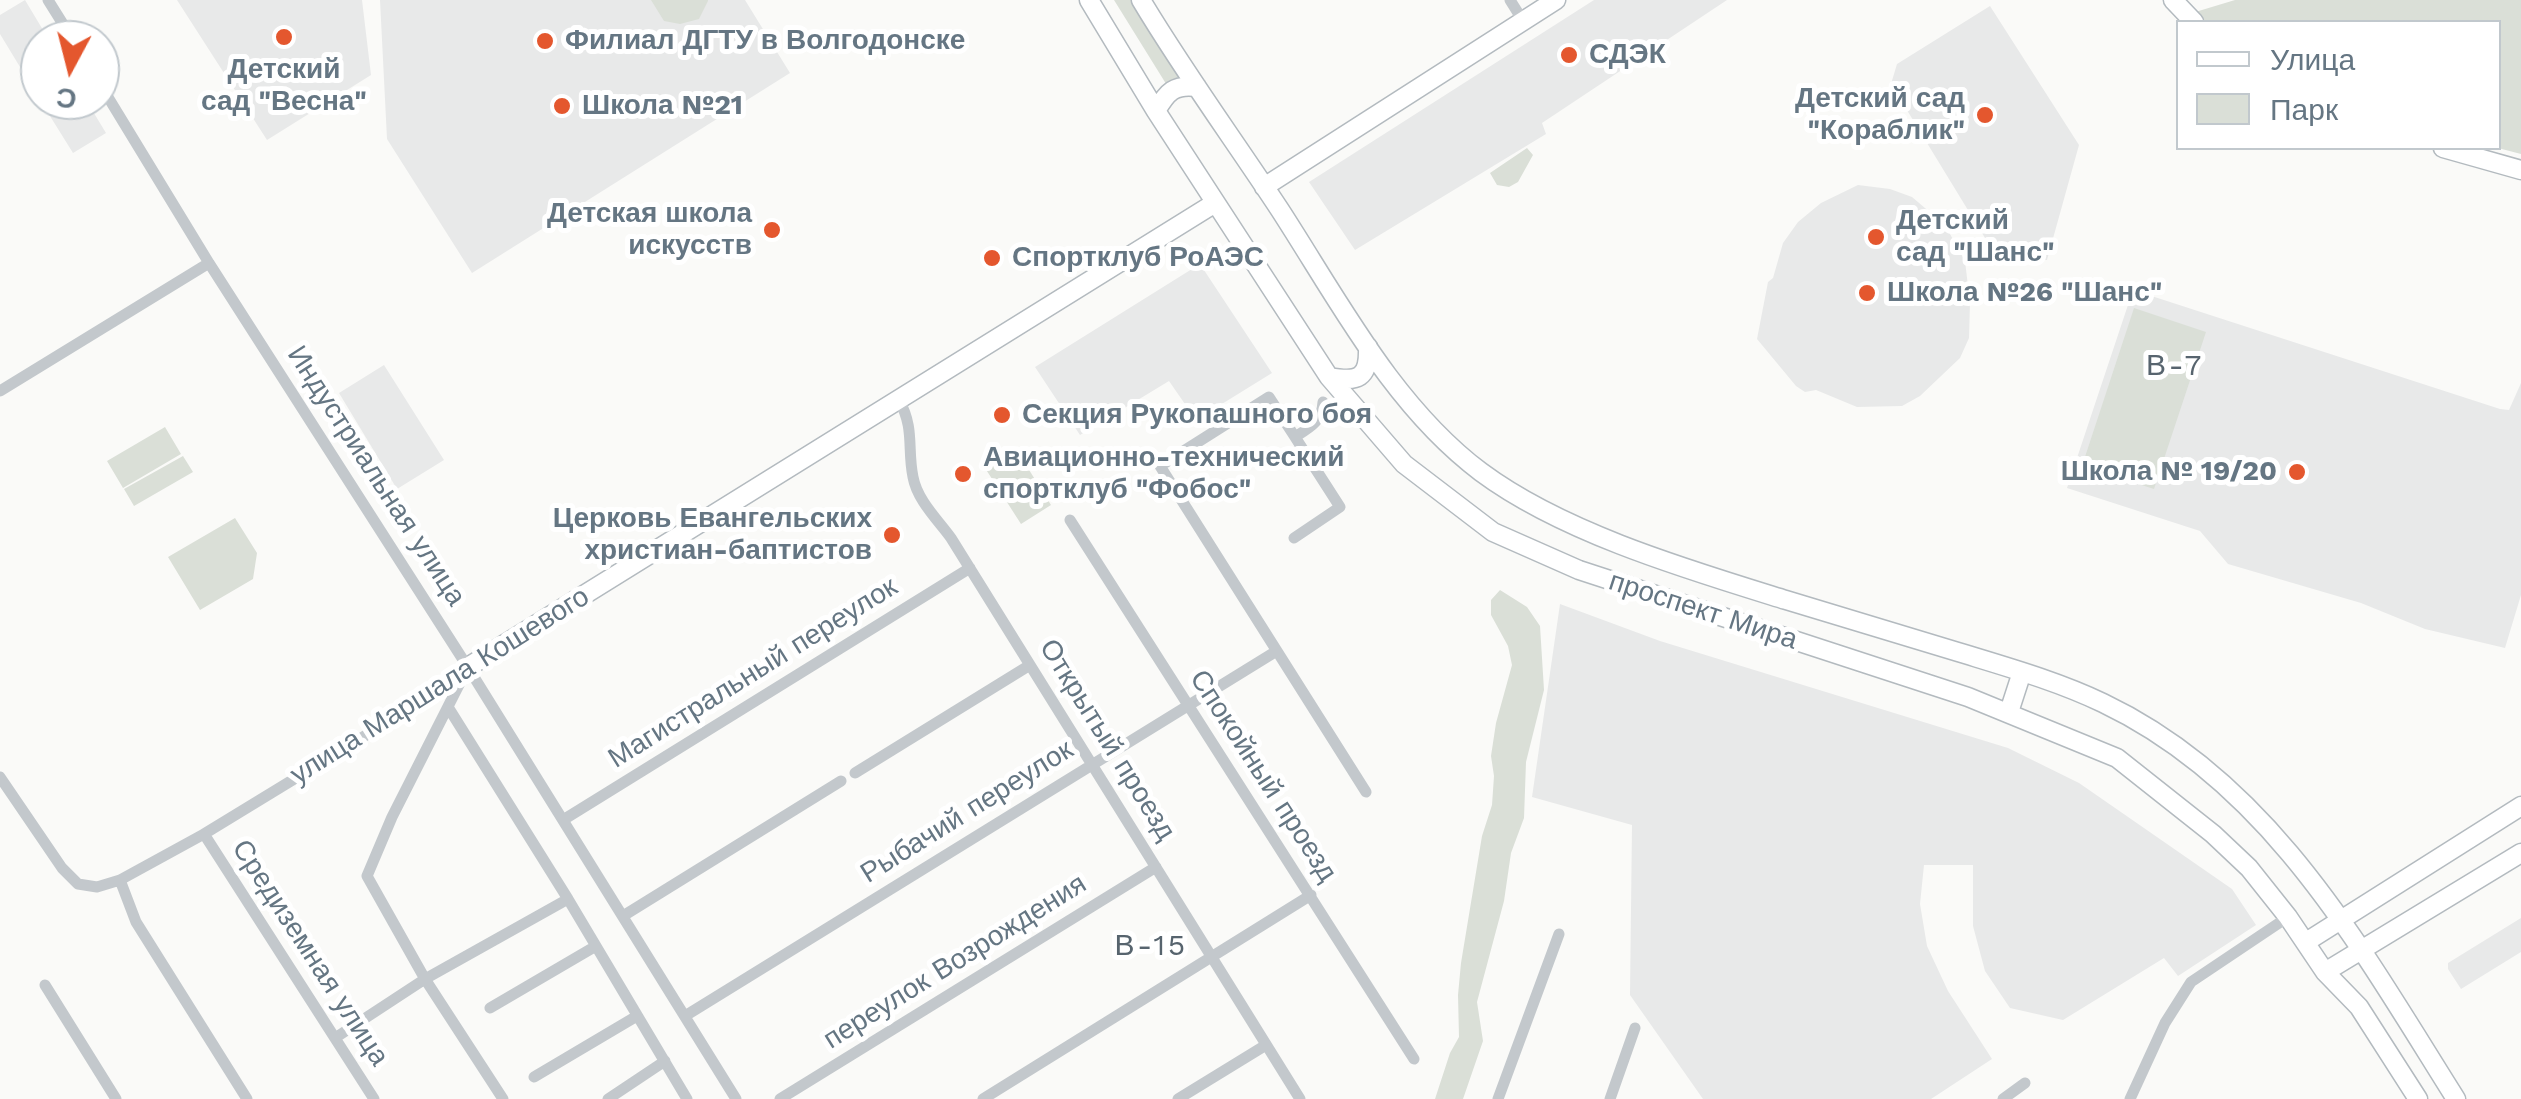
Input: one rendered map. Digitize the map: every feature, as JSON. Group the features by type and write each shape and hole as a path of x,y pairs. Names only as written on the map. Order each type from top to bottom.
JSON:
{"main road":[{"name":"проспект Мира","path":"1089,0 1156,111 1329,377 1404,464 1493,532 1579,570 2009,712 2116,758 2213,834 2249,868 2326,972 2359,1007 2418,1099"},
{"name":"проспект Мира","path":"1141,0 1383,370 1448,446 1517,497 1598,535 1732,584 2022,672 2101,702 2162,735 2215,775 2278,838 2342,918 2456,1099"},
{"path":"1263,185 1515,8 1547,0"},
{"path":"1263,185 1556,0"},
{"path":"2171,0 2189,20"},
{"path":"1156,111 1168,91 1184,85 1198,87"},
{"path":"2451,150 2521,167"},
{"path":"2466,150 2521,167"},
{"name":"улица Маршала Кошевого","path":"469,669 1216,205"},
{"path":"1329,377 1359,378 1368,366 1368,346"},
{"path":"2009,712 2022,672"},
{"path":"2306,942 2518,811"},
{"path":"2326,972 2521,853"}],"street":[{"name":"Индустриальная улица","path":"120,117 736,1099"},
{"path":"0,390 208,263"},
{"path":"1294,538 1340,507 1269,397 1160,466 1366,792"},
{"name":"Открытый проезд","path":"900,401 912,433 913,482 1300,1099"},
{"path":"1295,437 1314,425 1323,402"},
{"name":"Спокойный проезд","path":"1070,520 1414,1059"},
{"name":"Магистральный переулок","path":"563,820 970,568"},
{"name":"Рыбачий переулок","path":"685,1016 1275,652"},
{"path":"855,773 1030,665"},
{"path":"469,669 392,816 367,876 426,979 503,1099"},
{"name":"улица Маршала Кошевого","path":"120,880 204,834 469,669"},
{"path":"448,708 687,1099"},
{"path":"0,777 62,868 78,884 97,887 120,880 136,922 247,1099"},
{"path":"623,916 842,781"},
{"path":"0,807 14,798"},
{"name":"Средиземная улица","path":"204,834 374,1099"},
{"name":"переулок Возрождения","path":"780,1099 1156,867"},
{"path":"983,1099 1311,895"},
{"path":"335,1038 426,979 568,900"},
{"path":"2130,1099 2164,1023 2191,982 2288,917"},
{"path":"1498,1099 1559,934"},
{"path":"490,1008 596,946"},
{"path":"45,986 116,1099"},
{"path":"534,1077 637,1016"},
{"path":"1610,1099 1635,1028"},
{"path":"1178,1099 1266,1044"},
{"path":"608,1099 664,1061"},
{"path":"2003,1099 2025,1083"}],"shaded area":[{"path":"25,0 37,20 20,20 20,67 0,34 0,15"},
{"name":"Детский сад \"Весна\"","path":"177,0 362,0 371,75 267,140"},
{"name":"Школа №21","path":"380,0 745,0 790,73 472,273 387,139"},
{"path":"1594,0 1727,0 1542,123 1546,134 1355,250 1309,182"},
{"name":"Детский сад \"Кораблик\"","path":"1990,6 2079,145 2047,260 1996,256 1891,84 1897,64"},
{"path":"52,120 98,120 106,133 73,153"},
{"name":"Школа №26 \"Шанс\"","path":"1858,185 1890,189 1912,197 1945,225 1965,261 1969,338 1960,358 1920,396 1902,406 1857,407 1816,390 1805,392 1757,339 1768,282 1773,278 1783,243 1798,222 1821,203"},
{"path":"1200,264 1272,373 1196,420 1169,381 1080,435 1035,367"},
{"name":"Школа № 19/20","path":"2133,290 2500,409 2509,410 2521,383 2521,595 2505,648 2425,629 2361,603 2228,564 2200,531 2067,488"},
{"path":"384,365 444,460 397,489 339,393"},
{"path":"1560,604 1660,641 2008,748 2079,783 2232,889 2256,925 2178,976 2164,958 2063,1020 2010,1008 1985,971 1973,926 1973,865 1924,865 1920,904 1927,946 1948,991 1992,1059 1931,1099 1703,1099 1630,995 1632,825 1532,797"},
{"path":"2521,918 2521,952 2461,989 2448,963"}],"green space":[{"path":"651,0 708,1 699,19 680,24 664,21"},
{"path":"1114,0 1137,0 1186,79 1168,87"},
{"path":"2235,0 2521,0 2521,154 2501,149 2501,20 2199,20 2192,13"},
{"path":"1527,148 1533,155 1518,182 1509,187 1497,185 1490,173"},
{"path":"2134,308 2206,332 2154,489 2082,466"},
{"path":"165,427 181,454 123,488 107,461"},
{"path":"1016,449 1051,505 1021,524 985,468"},
{"path":"183,456 193,472 134,506 124,489"},
{"path":"235,518 257,553 253,579 200,610 168,557"},
{"path":"1500,590 1527,607 1540,626 1544,690 1526,762 1524,818 1511,853 1504,901 1477,1002 1483,1041 1463,1099 1435,1099 1459,1037 1461,963 1482,836 1492,805 1491,756 1496,723 1512,665 1508,646 1491,615 1491,600"}],"place":[{"name":"Детский сад \"Весна\"","path":"284,37"},
{"name":"Филиал ДГТУ в Волгодонске","path":"545,41"},
{"name":"СДЭК","path":"1569,55"},
{"name":"Школа №21","path":"562,106"},
{"name":"Детский сад \"Кораблик\"","path":"1985,115"},
{"name":"Детская школа искусств","path":"772,230"},
{"name":"Детский сад \"Шанс\"","path":"1876,237"},
{"name":"Спортклуб РоАЭС","path":"992,258"},
{"name":"Школа №26 \"Шанс\"","path":"1867,293"},
{"name":"Секция Рукопашного боя","path":"1002,415"},
{"name":"Школа № 19/20","path":"2297,472"},
{"name":"Авиационно-технический спортклуб \"Фобос\"","path":"963,474"},
{"name":"Церковь Евангельских христиан-баптистов","path":"892,535"}],"district":[{"name":"В-7","path":"2175,366"},
{"name":"В-15","path":"1151,946"}]}
